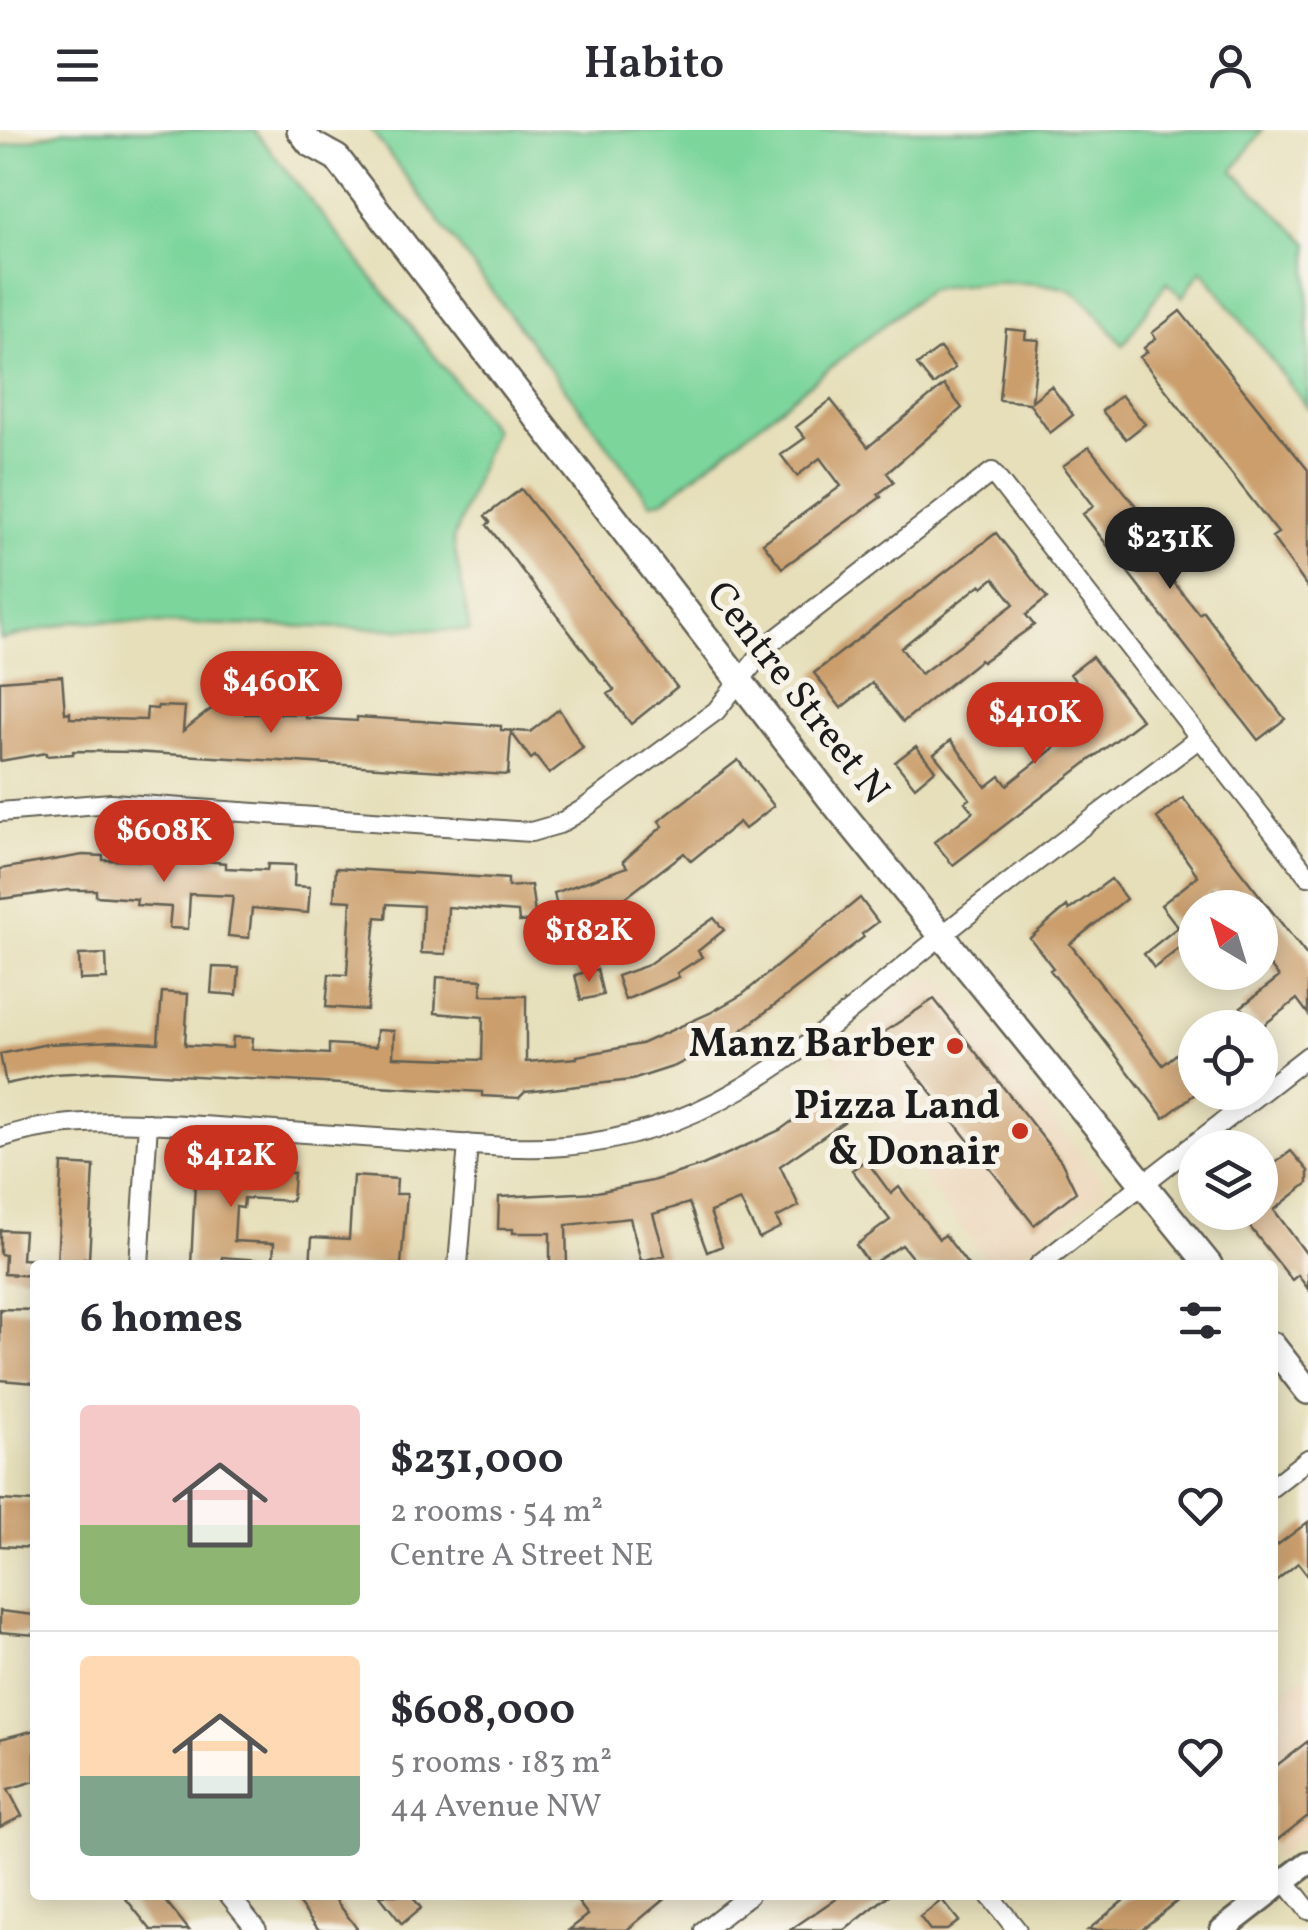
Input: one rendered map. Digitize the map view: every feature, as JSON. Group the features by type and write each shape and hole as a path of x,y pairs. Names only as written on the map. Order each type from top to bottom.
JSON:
{"main road":[{"name":"Centre Street N","path":"300,130 310,143 337,158 738,680 940,936 1205,1260"},
{"path":"337,130 337,158"},
{"path":"1278,1353 1308,1390"}],"street":[{"path":"0,812 111,802 531,832 559,824 716,712 768,644 992,472 1308,876"},
{"path":"0,1138 64,1123 148,1123 468,1144 580,1144 658,1125 750,1086 808,1045 940,936 1198,739"},
{"path":"1045,1260 1308,1056"},
{"path":"139,1260 148,1123"},
{"path":"458,1260 468,1144"},
{"path":"1278,1482 1308,1460"},
{"path":"1278,1887 1308,1863"},
{"path":"1278,1891 1308,1910"},
{"path":"236,1900 256,1930"},
{"path":"704,1930 743,1900"},
{"path":"994,1900 1017,1930"},
{"path":"1222,1930 1261,1900"}],"shaded area":[{"path":"923,979 940,979 1104,1183 1102,1193 1015,1260 986,1260 829,1054"},
{"path":"1308,1672 1308,1832 1278,1856 1278,1695"}],"green space":[{"path":"67,130 254,130 494,430 453,540 470,631 77,621 0,640 0,147"},
{"path":"371,130 1262,130 1233,171 1308,243 1308,408 1202,270 1182,297 1167,282 1123,345 1088,304 1063,288 1003,283 941,287 928,290 665,499 651,503"}],"building":[{"path":"1180,311 1308,470 1308,588 1272,537 1278,533 1140,357 1156,338 1152,333"},
{"path":"1006,329 1026,331 1025,339 1039,340 1032,401 1051,386 1073,415 1050,433 1029,403 999,400"},
{"path":"940,348 955,368 933,385 917,365"},
{"path":"944,385 962,408 887,473 894,482 878,494 881,497 782,568 763,543 841,486 820,458 797,476 781,455 805,438 796,427 831,400 868,447"},
{"path":"1121,395 1145,424 1126,439 1102,411"},
{"path":"1089,447 1147,520 1133,530 1154,557 1178,539 1188,552 1164,570 1199,614 1203,611 1285,719 1258,740 1083,514 1094,506 1063,466"},
{"path":"521,489 677,687 631,724 608,694 614,690 487,525 490,522 485,516"},
{"path":"996,533 1047,598 1026,615 1034,625 980,660 903,722 872,683 841,708 814,673","holes":["994,578 1014,604 921,674 901,648 981,584 983,587"]},
{"path":"1092,657 1142,720 953,865 934,842 973,812 965,802 970,799 934,754 951,740 986,787 1000,776 1007,785 1100,712 1070,674"},
{"path":"62,676 65,713 70,712 70,718 146,720 147,708 158,706 185,707 183,731 211,709 357,721 357,717 501,726 501,730 530,732 559,709 583,748 549,774 535,756 531,759 511,732 508,775 133,752 73,751 0,761 0,681"},
{"path":"1001,695 1019,718 998,734 980,712"},
{"path":"916,746 935,770 915,787 895,762"},
{"path":"738,760 774,806 745,829 739,822 691,861 684,853 626,901 579,918 560,919 554,893 627,867 623,861 663,826 659,821"},
{"path":"1183,798 1255,890 1180,890 1198,876 1157,818"},
{"path":"83,855 103,856 103,860 172,858 226,863 226,868 267,870 268,864 295,865 294,886 310,887 308,913 252,908 249,938 228,936 233,896 190,894 188,929 169,928 171,907 136,905 137,899 96,896 96,890 0,899 0,869"},
{"path":"336,868 508,879 508,887 531,885 536,921 519,922 518,912 448,907 446,954 421,953 423,906 387,904 386,918 376,917 367,1010 326,1007 329,974 347,975 351,901 334,900"},
{"path":"1111,879 1126,899 1070,944 1163,1065 1178,1053 1178,1107 1164,1118 1050,970 1053,968 1030,938 1067,906 1069,910"},
{"path":"1178,892 1178,927 1161,905"},
{"path":"860,898 878,922 862,934 864,937 738,1033 675,1066 632,1080 525,1092 519,1098 482,1096 482,1092 108,1071 54,1074 6,1084 0,1054 47,1044 158,1043 162,992 188,994 185,1045 232,1048 233,1037 253,1038 252,1049 329,1054 329,1044 376,1047 377,1030 394,1031 393,1057 482,1060 483,1017 435,1013 437,977 482,980 481,995 526,996 526,1062 577,1058 641,1044 710,1013 743,994"},
{"path":"714,918 724,930 698,951 702,957 677,973 679,977 625,1000 617,976 646,966"},
{"path":"1278,919 1308,957 1308,1014 1297,999 1278,1014 1278,1010 1241,1007 1263,990 1278,990"},
{"path":"1178,927 1178,949 1154,968 1144,954"},
{"path":"106,954 107,979 80,980 79,955"},
{"path":"213,967 239,968 237,995 211,993"},
{"path":"597,969 603,995 581,1000 575,975"},
{"path":"934,999 1061,1161 1076,1192 1034,1225 884,1032"},
{"path":"825,1097 844,1122 780,1166 799,1206 776,1218 781,1227 759,1238 740,1200 710,1212 722,1246 707,1252 689,1203 653,1214 665,1255 645,1260 641,1260 630,1218 566,1225 567,1260 550,1260 550,1233 498,1229 499,1197 597,1192 652,1181 703,1165 780,1130"},
{"path":"1291,1151 1308,1171 1308,1183 1278,1207 1278,1161"},
{"path":"866,1160 891,1194 899,1187 939,1239 945,1235 964,1260 914,1260 902,1245 878,1260 866,1260 856,1245 890,1220 852,1170"},
{"path":"196,1162 294,1173 292,1201 244,1198 243,1208 236,1207 234,1241 274,1243 273,1260 191,1260"},
{"path":"62,1164 94,1166 89,1259 57,1260"},
{"path":"353,1176 397,1179 396,1194 407,1194 401,1260 310,1260 312,1237 349,1239"},
{"path":"1278,1215 1308,1256 1308,1289 1298,1275 1292,1280 1252,1230 1278,1230"},
{"path":"0,1230 24,1231 22,1259 35,1260 30,1260 30,1276 4,1274 5,1255 0,1254"},
{"path":"0,1309 30,1310 30,1383 0,1380"},
{"path":"0,1500 30,1502 30,1548 0,1546"},
{"path":"1308,1522 1308,1576 1298,1563 1278,1579 1278,1544"},
{"path":"0,1611 30,1614 30,1635 0,1632"},
{"path":"30,1731 30,1782 8,1789 22,1816 0,1827 0,1739"},
{"path":"1308,1741 1308,1816 1278,1839 1278,1764"},
{"path":"127,1900 165,1900 189,1930 151,1930"},
{"path":"296,1900 336,1900 358,1930 319,1930"},
{"path":"383,1900 415,1900 421,1908 402,1924"},
{"path":"663,1900 627,1930 569,1930 588,1915 578,1902"},
{"path":"834,1900 883,1900 845,1930 790,1930"},
{"path":"942,1900 959,1921 947,1930 930,1930 920,1917"},
{"path":"1124,1900 1179,1900 1141,1930 1088,1930"}],"place":[{"name":"Manz Barber","path":"955,1046"},
{"name":"Pizza Land & Donair","path":"1020,1131"}]}
